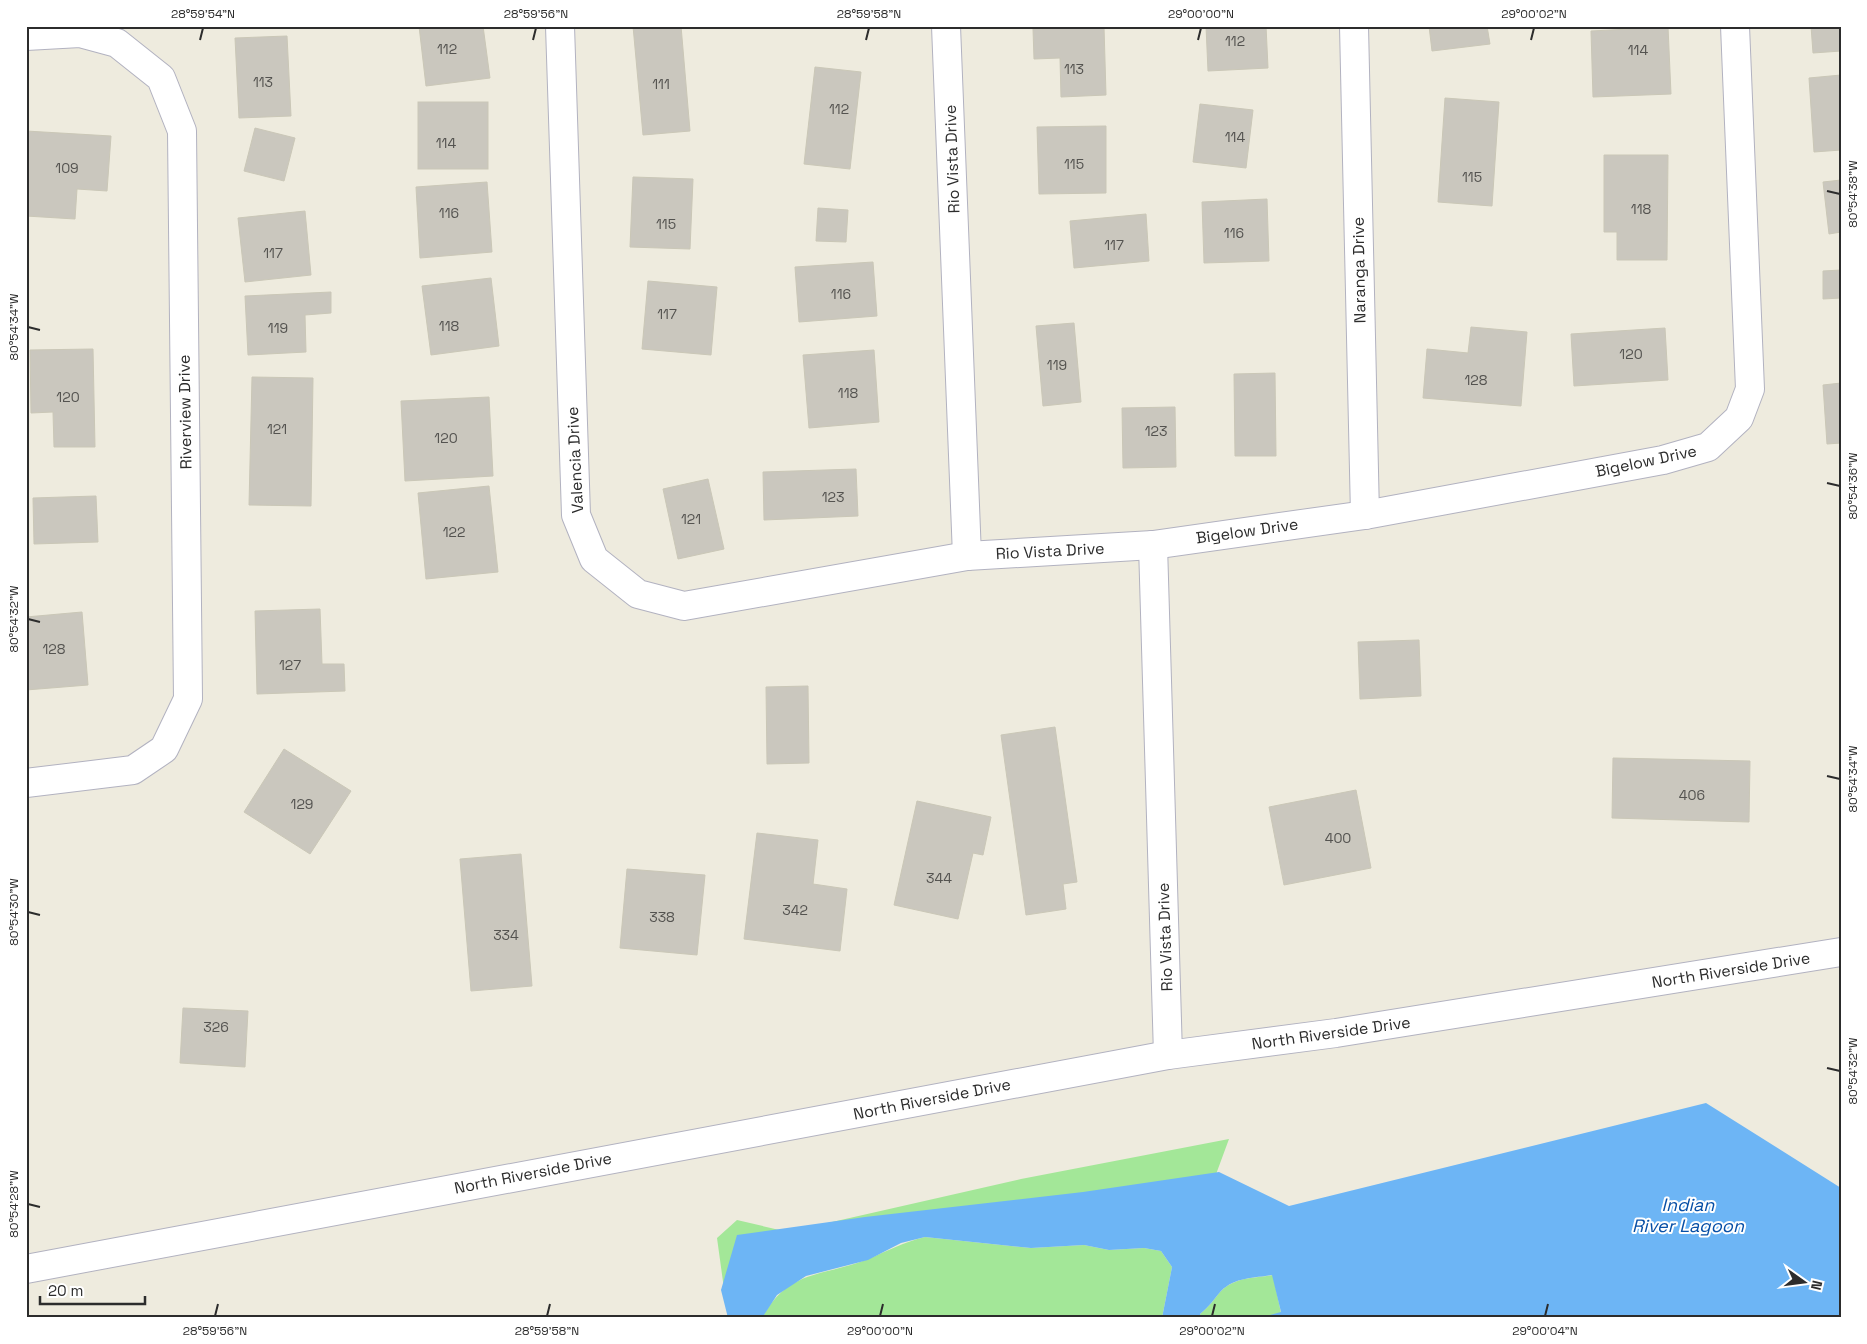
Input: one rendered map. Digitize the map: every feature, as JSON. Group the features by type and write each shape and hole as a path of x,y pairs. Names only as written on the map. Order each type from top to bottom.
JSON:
{"street":[{"name":"Valencia Drive","path":"560,26 576,515 594,559 638,594 684,606 967,556"},
{"name":"Rio Vista Drive","path":"946,26 967,556 1153,545 1168,1055"},
{"name":"Naranga Drive","path":"1354,26 1365,515"},
{"name":"Bigelow Drive","path":"1153,545 1365,515 1663,460 1708,447 1739,418 1750,389 1735,26"},
{"name":"Riverview Drive","path":"26,36 80,33 118,43 161,78 182,131 188,699 164,749 133,770 26,783"},
{"name":"North Riverside Drive","path":"26,1269 1168,1055 1336,1033 1841,952"}],"green space":[{"path":"1229,1139 1215,1177 926,1222 801,1261 744,1318 728,1318 717,1238 737,1220 788,1232 1021,1179"},
{"path":"925,1237 1031,1248 1084,1245 1109,1250 1144,1248 1161,1251 1172,1267 1162,1318 762,1318 784,1290 796,1282 809,1276 852,1265 902,1244"},
{"path":"1273,1275 1281,1313 1259,1318 1201,1318 1200,1314 1226,1286 1245,1279"}],"water":[{"name":"Indian River Lagoon","path":"1706,1103 1841,1188 1841,1318 1259,1318 1281,1312 1272,1275 1245,1279 1226,1286 1200,1314 1201,1318 1162,1318 1172,1267 1161,1251 1144,1248 1109,1250 1084,1245 1031,1248 925,1237 901,1243 868,1260 806,1276 777,1295 762,1318 728,1318 721,1290 737,1235 865,1217 1083,1192 1219,1172 1289,1206"}],"building":[{"path":"419,26 483,26 490,78 426,86"},
{"path":"633,26 681,26 690,131 643,135"},
{"path":"1206,26 1266,26 1268,68 1208,71"},
{"path":"1429,26 1487,26 1490,44 1432,51"},
{"path":"1811,26 1841,26 1841,51 1813,53"},
{"path":"1104,27 1106,95 1061,97 1060,58 1034,59 1033,29"},
{"path":"1668,27 1671,94 1593,97 1591,31"},
{"path":"287,36 291,116 239,118 235,38"},
{"path":"815,67 861,72 850,169 804,164"},
{"path":"1841,75 1841,150 1814,152 1809,78"},
{"path":"1445,98 1499,102 1492,206 1438,202"},
{"path":"418,102 488,102 488,169 418,169"},
{"path":"1200,104 1253,110 1246,168 1193,162"},
{"path":"1106,126 1106,193 1039,194 1037,127"},
{"path":"255,128 295,138 284,181 244,171"},
{"path":"26,131 111,136 107,191 77,189 75,219 26,216"},
{"path":"1604,155 1668,155 1667,260 1617,260 1617,232 1604,232"},
{"path":"633,177 693,179 690,249 630,247"},
{"path":"1841,180 1841,232 1829,234 1823,182"},
{"path":"487,182 492,252 420,258 416,187"},
{"path":"1267,199 1269,261 1204,263 1202,202"},
{"path":"818,208 848,210 846,242 816,241"},
{"path":"305,211 311,275 245,282 238,218"},
{"path":"1146,214 1149,261 1074,268 1070,221"},
{"path":"873,262 877,316 799,322 795,267"},
{"path":"1841,270 1841,298 1823,299 1823,271"},
{"path":"491,278 499,346 431,355 422,286"},
{"path":"648,281 717,287 711,355 642,349"},
{"path":"331,292 331,313 305,315 306,352 248,355 245,296"},
{"path":"1074,323 1081,402 1043,406 1036,326"},
{"path":"1471,327 1527,332 1521,406 1423,398 1427,349 1468,353"},
{"path":"1665,328 1668,380 1574,386 1571,334"},
{"path":"93,349 95,447 54,447 53,412 31,413 30,350"},
{"path":"874,350 879,422 809,428 803,355"},
{"path":"1275,373 1276,456 1235,456 1234,374"},
{"path":"252,377 313,378 311,506 249,505"},
{"path":"1841,383 1841,443 1827,444 1823,385"},
{"path":"489,397 493,476 405,481 401,401"},
{"path":"1175,407 1176,467 1123,468 1122,408"},
{"path":"856,469 858,516 764,520 763,472"},
{"path":"708,479 724,549 678,559 663,489"},
{"path":"489,486 498,572 426,579 418,493"},
{"path":"96,496 98,542 34,544 33,498"},
{"path":"320,609 322,664 344,664 345,691 257,694 255,611"},
{"path":"82,612 88,685 26,690 26,617"},
{"path":"1419,640 1421,696 1360,699 1358,642"},
{"path":"808,686 809,763 767,764 766,687"},
{"path":"1055,727 1077,882 1063,884 1066,909 1026,915 1001,735"},
{"path":"284,749 351,791 310,854 244,812"},
{"path":"1613,758 1750,761 1749,822 1612,818"},
{"path":"1356,790 1371,868 1284,885 1269,807"},
{"path":"917,801 991,817 983,855 973,853 958,919 894,905"},
{"path":"757,833 818,840 813,884 847,889 840,951 744,939"},
{"path":"521,854 532,986 471,991 460,859"},
{"path":"627,869 705,875 697,955 620,948"},
{"path":"183,1008 248,1011 245,1067 180,1063"}]}
